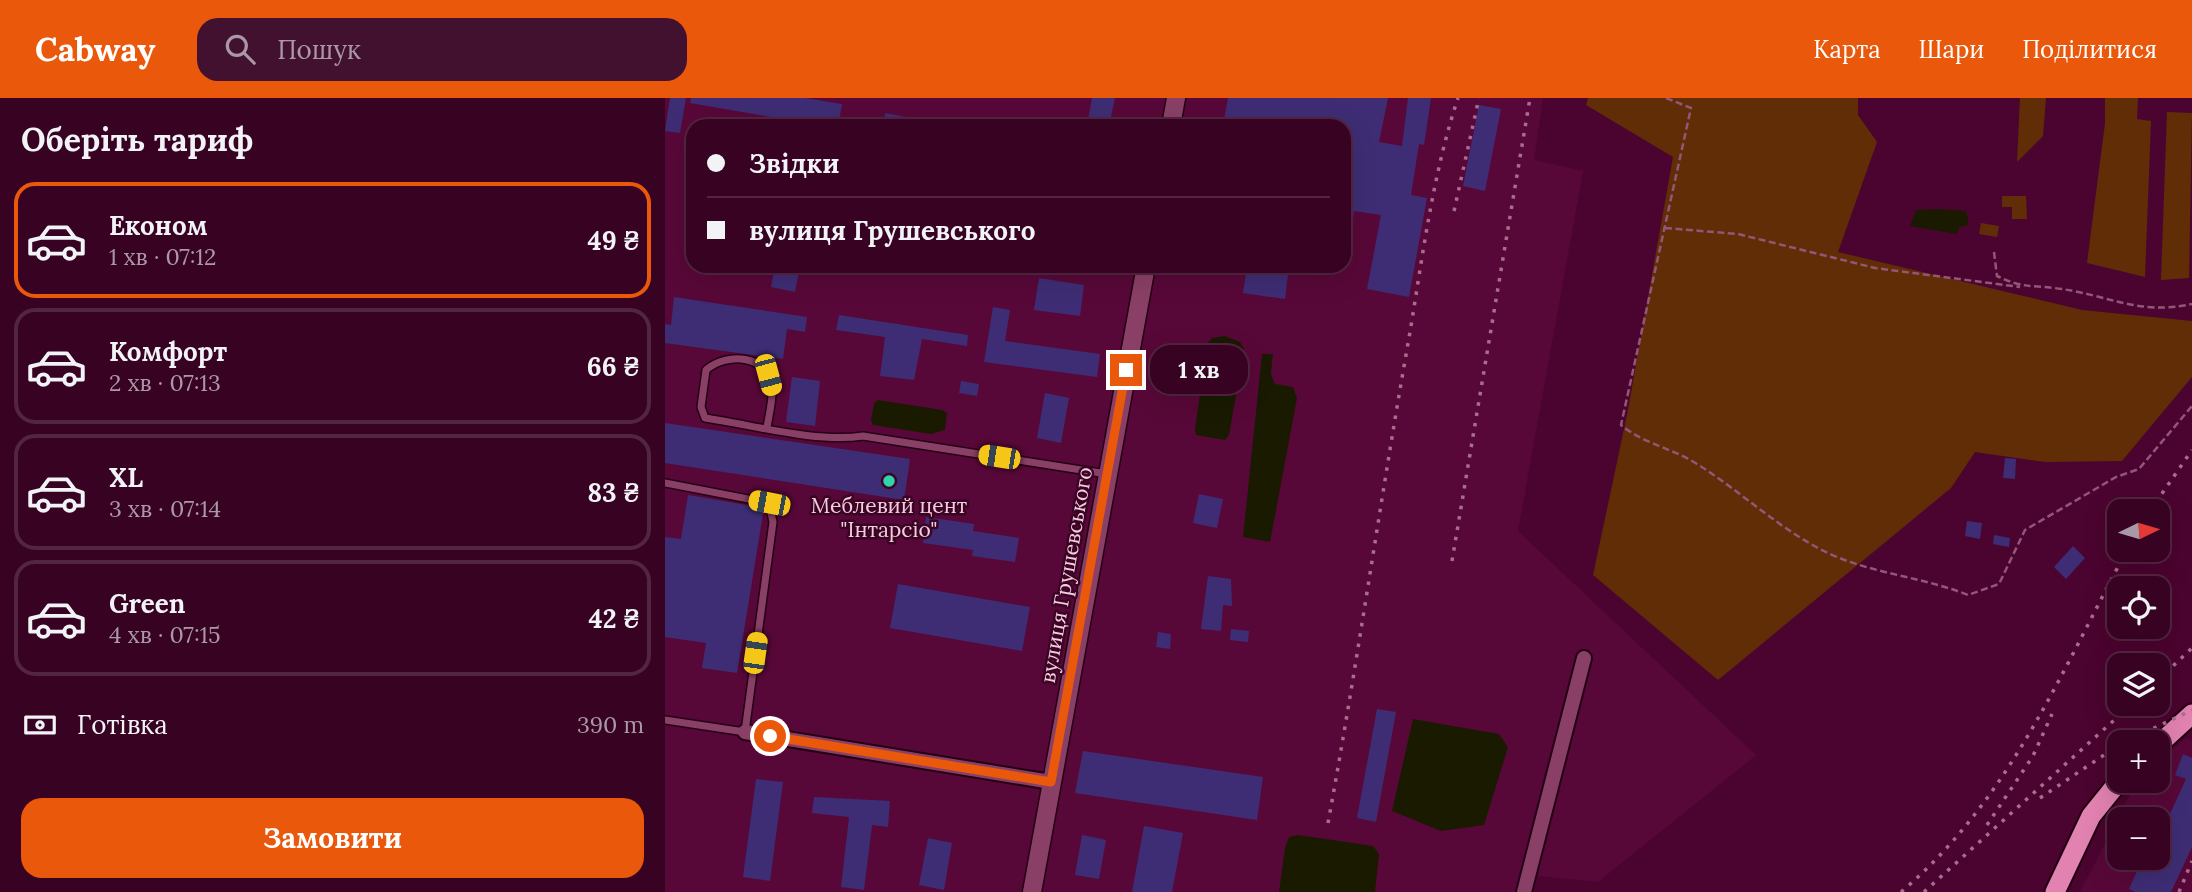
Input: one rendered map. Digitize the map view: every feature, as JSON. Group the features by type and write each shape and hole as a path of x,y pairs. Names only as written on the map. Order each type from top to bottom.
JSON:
{"highway":[{"path":"2170,734 2192,715"},
{"path":"2055,892 2091,816 2110,793"}],"street":[{"path":"1172,119 1176,98"},
{"name":"вулиця Грушевського","path":"1032,892 1145,273"},
{"path":"1524,892 1584,659"},
{"path":"745,732 1051,782"}],"lane":[{"path":"767,427 772,389 768,375 757,362 736,358 718,360 706,370 701,407 705,418 843,439 863,436 1107,474"},
{"path":"665,483 769,503 772,509 745,732 665,719"}],"path":[{"path":"1666,98 1691,108 1621,425 1639,439 1695,463 1791,532 1831,554 1886,574 1934,582 1968,595 1999,584 2025,530 2105,482 2139,469 2192,405"},
{"path":"1665,228 1738,234 1875,268 2020,287 2054,288 2131,307 2165,310 2192,304"},
{"path":"1994,252 1997,276 2020,287"}],"shaded area":[{"path":"665,98 1543,98 1534,160 1583,171 1518,531 1756,755 1598,882 1538,876 1533,892 665,892"},
{"path":"1588,98 1858,98 1858,115 1877,142 1838,252 2082,310 2192,321 2192,377 2122,461 2045,462 1975,452 1951,488 1718,680 1593,575 1627,415 1673,157 1586,105"},
{"path":"2020,98 2046,98 2043,136 2017,162"},
{"path":"2105,98 2138,98 2137,119 2151,121 2145,277 2087,263 2105,123"},
{"path":"2167,112 2192,113 2189,278 2161,280"},
{"path":"2002,196 2026,196 2027,219 2012,219 2012,207 2002,207"},
{"path":"1916,210 1966,211 1969,225 1959,227 1957,234 1910,226"},
{"path":"1981,223 1999,226 1997,237 1979,234"},
{"path":"1225,336 1240,342 1244,349 1229,435 1225,440 1196,435 1195,430 1207,344 1212,338"},
{"path":"1262,354 1273,354 1271,374 1275,384 1293,387 1297,398 1270,542 1243,537"},
{"path":"878,400 942,410 947,413 945,430 931,434 873,425 871,420 874,403"},
{"path":"1413,719 1499,734 1508,747 1484,825 1441,831 1392,811"},
{"path":"2186,738 2192,741 2192,892 2080,892 2107,839 2107,870 2170,870 2170,807 2124,807 2131,793 2170,793 2170,751"},
{"path":"1298,835 1373,846 1379,854 1375,892 1279,892 1285,848 1289,837"}],"building":[{"path":"670,98 686,98 680,133 665,131"},
{"path":"691,98 805,98 842,104 839,119 783,119 690,103"},
{"path":"1092,98 1115,98 1110,119 1088,119"},
{"path":"1228,98 1388,98 1379,142 1402,146 1408,98 1431,98 1424,145 1419,144 1411,195 1427,198 1409,297 1367,289 1381,215 1354,211 1351,220 1351,119 1224,119"},
{"path":"1479,105 1501,109 1485,191 1463,186"},
{"path":"885,113 917,119 884,119"},
{"path":"774,273 799,273 795,292 771,287"},
{"path":"1246,273 1288,273 1285,299 1243,293"},
{"path":"1039,278 1084,285 1080,316 1034,310"},
{"path":"674,297 807,317 805,332 787,329 783,359 665,343 665,324 671,325"},
{"path":"993,307 1010,310 1005,341 1100,354 1097,377 984,362"},
{"path":"839,315 968,335 967,346 922,339 914,380 880,376 885,337 836,330"},
{"path":"792,377 820,381 815,426 786,422"},
{"path":"961,381 979,384 977,396 959,393"},
{"path":"1045,393 1069,398 1061,443 1037,438"},
{"path":"665,423 910,459 904,500 665,463"},
{"path":"2005,458 2016,459 2015,479 2003,478"},
{"path":"1199,494 1223,499 1217,528 1193,523"},
{"path":"688,495 764,508 737,673 702,668 706,643 665,637 665,537 681,539"},
{"path":"926,517 974,524 973,531 1019,538 1015,562 972,556 973,550 923,543"},
{"path":"1967,521 1982,523 1980,539 1965,536"},
{"path":"1994,535 2010,538 2009,547 1993,544"},
{"path":"2073,546 2085,558 2066,579 2054,567"},
{"path":"1208,576 1231,579 1232,606 1223,605 1221,631 1201,629"},
{"path":"898,584 1030,607 1022,651 890,628"},
{"path":"1231,629 1249,631 1248,642 1230,640"},
{"path":"1158,632 1171,634 1170,649 1156,647"},
{"path":"1377,709 1396,712 1376,822 1357,818"},
{"path":"1083,751 1263,777 1257,820 1075,793"},
{"path":"2183,754 2192,758 2192,847 2171,892 2135,892 2129,889 2138,870 2170,870 2170,814 2186,779 2175,775"},
{"path":"756,779 783,782 770,881 743,877"},
{"path":"814,797 890,801 888,827 872,825 864,890 841,887 849,817 812,813"},
{"path":"1144,826 1183,833 1172,892 1132,892"},
{"path":"1082,835 1106,840 1099,879 1075,875"},
{"path":"928,838 952,843 944,890 919,885"}],"railway":[{"path":"1328,823 1429,214 1458,98"},
{"path":"1454,211 1479,98"},
{"path":"1452,561 1530,98"},
{"path":"2158,499 2192,450"},
{"path":"1901,892 1939,856 1973,817 2003,775 2055,687 2121,562"},
{"path":"2170,669 2192,648"},
{"path":"2150,730 2192,710"},
{"path":"1987,825 2033,756 2052,714"},
{"path":"1924,892 2119,716"},
{"path":"2040,798 2107,753"},
{"path":"2179,892 2192,861"}],"place":[{"name":"Меблевий цент \"Інтарсіо\"","path":"889,481"}],"route":[{"path":"770,736 1051,782 1126,370"}]}
